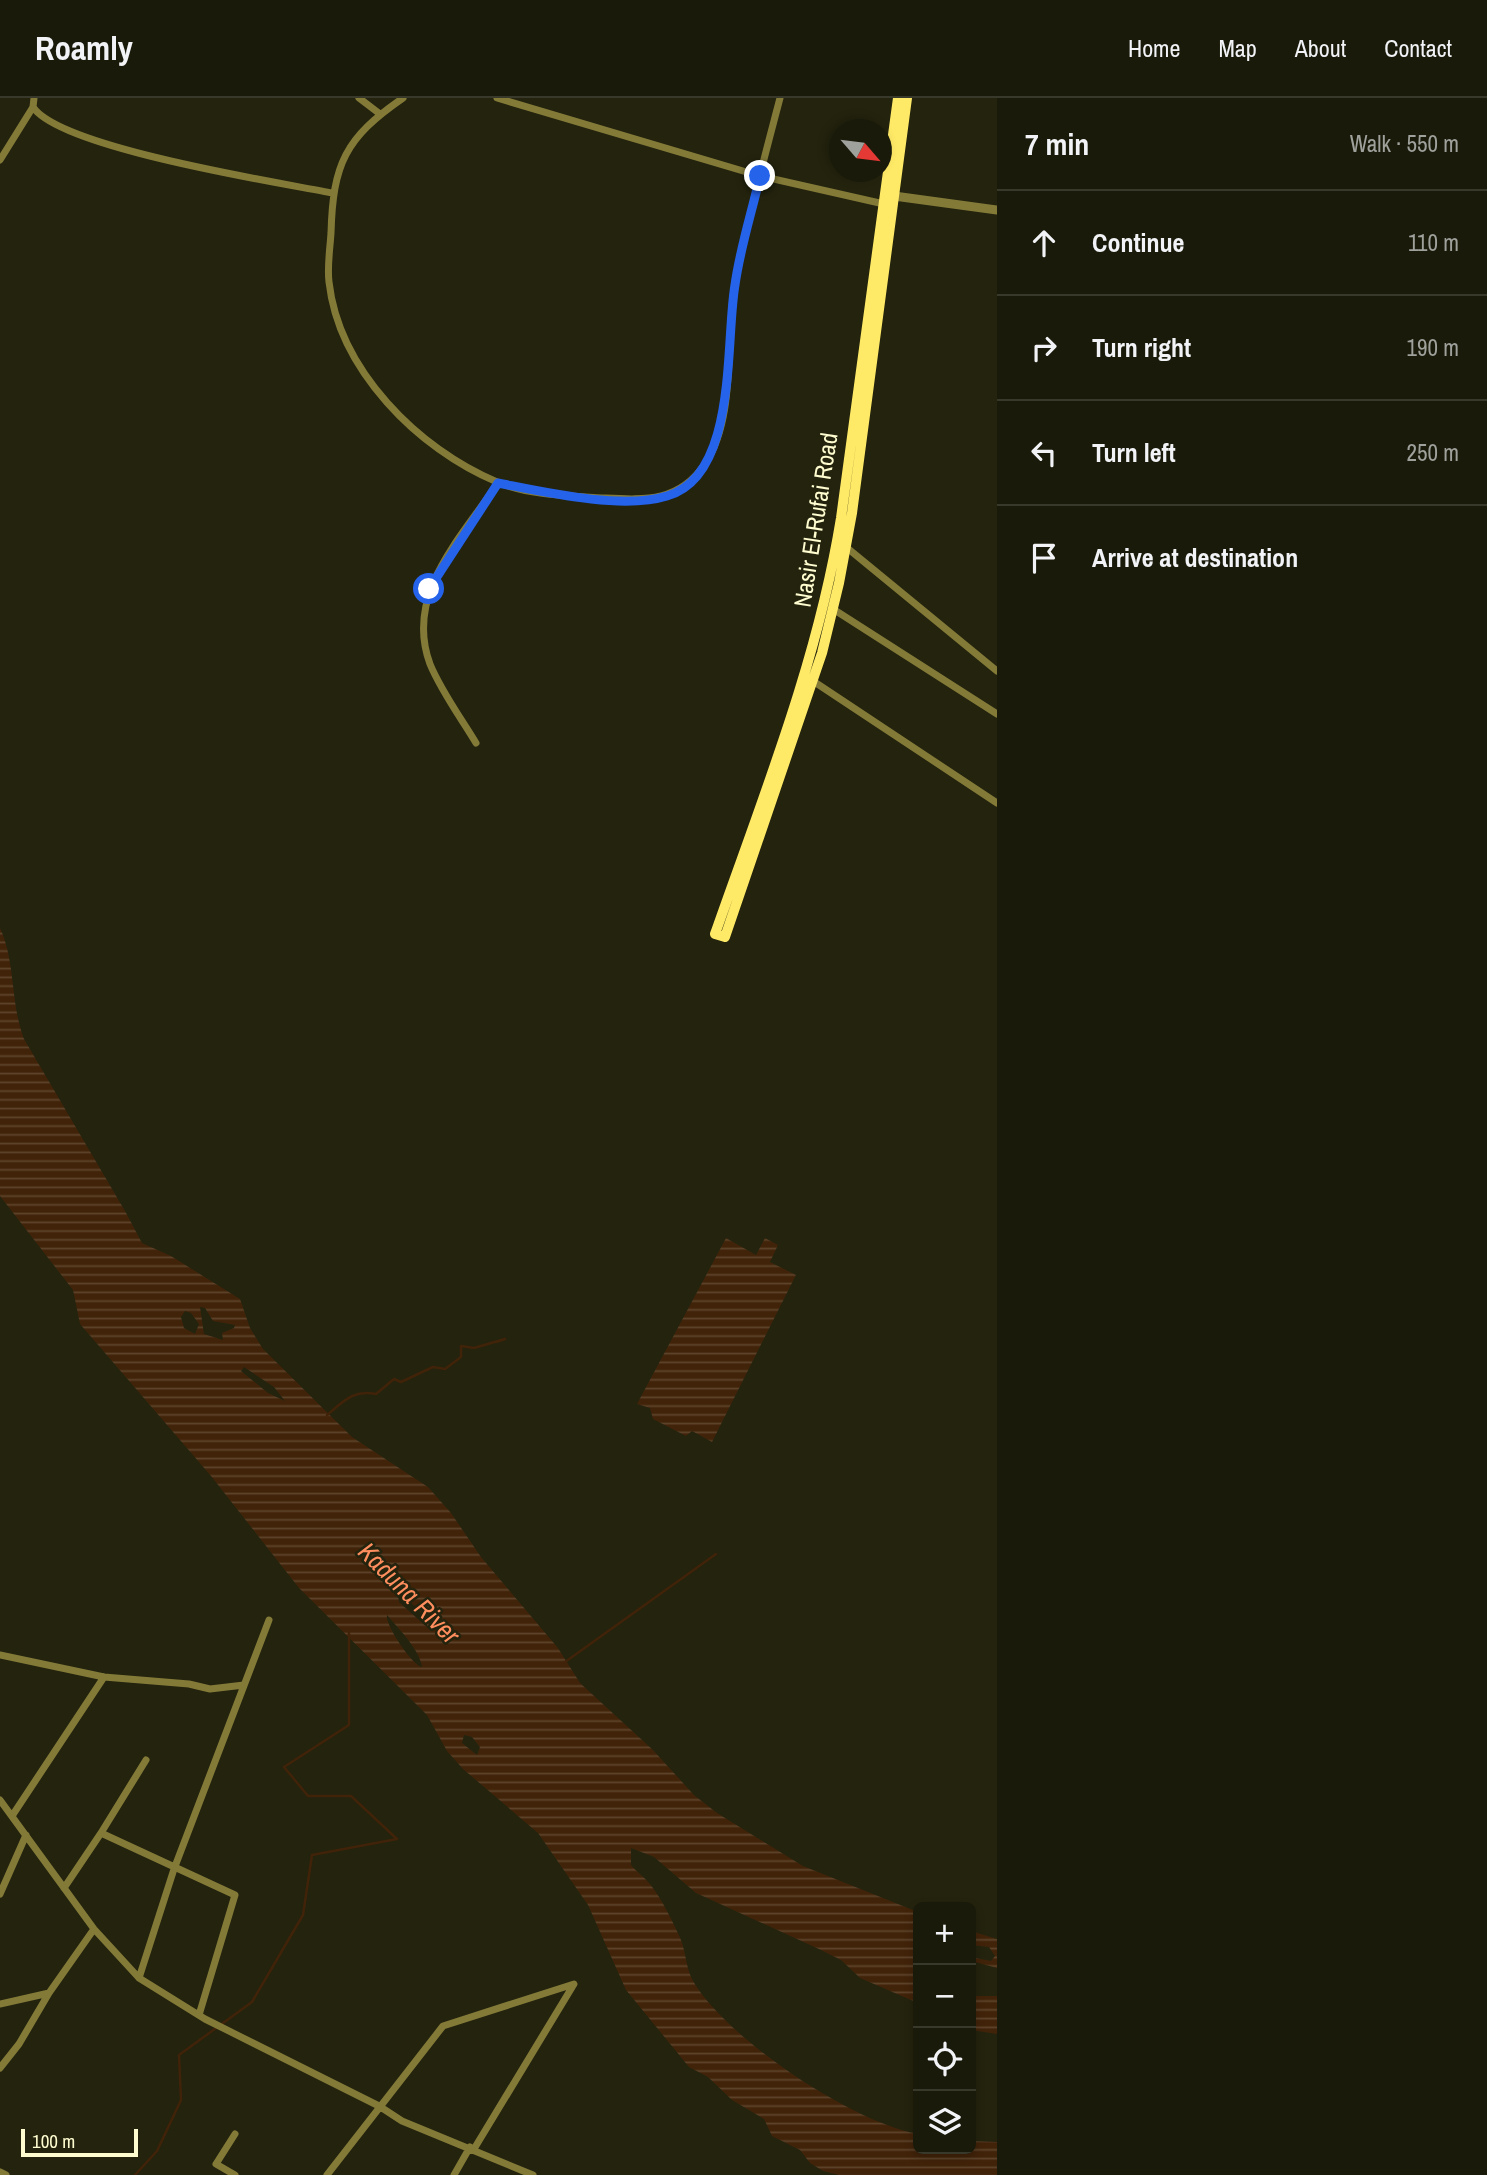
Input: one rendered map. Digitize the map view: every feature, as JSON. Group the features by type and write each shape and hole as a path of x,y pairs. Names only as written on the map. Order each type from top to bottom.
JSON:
{"main road":[{"name":"Nasir El-Rufai Road","path":"766,803 813,681 833,609 846,547 898,98"},
{"name":"Nasir El-Rufai Road","path":"766,803 821,620 836,550 860,418 907,98"},
{"path":"715,934 725,937 766,803"}],"street":[{"path":"359,98 380,114"},
{"path":"403,98 380,114 350,143 332,193 329,283 343,330 360,369 396,413 441,453 498,483 566,496 635,500 668,496 687,484 706,464 720,433 734,285 780,98"},
{"path":"497,98 760,176 884,204"},
{"path":"0,160 34,102 45,121 109,145 332,193"},
{"path":"894,196 997,210"},
{"path":"476,743 431,666 421,635 423,610 429,589 448,556 498,483"},
{"path":"846,547 997,671"},
{"path":"833,609 997,714"},
{"path":"813,681 997,803"},
{"path":"139,1978 174,1869 269,1620"},
{"path":"0,1655 104,1677 189,1684 210,1689 244,1685"},
{"path":"12,1816 104,1677"},
{"path":"64,1888 146,1759"},
{"path":"0,1800 94,1929 139,1978 202,2017 379,2106 402,2121 533,2175"},
{"path":"101,1833 235,1895 202,2017"},
{"path":"0,1894 26,1835"},
{"path":"0,2068 94,1929"},
{"path":"327,2175 443,2026 574,1984 454,2175"},
{"path":"0,2004 49,1993"},
{"path":"235,2134 216,2164 235,2175"},
{"path":"0,2172 6,2175"}],"water":[{"name":"Kaduna River","path":"0,928 9,955 24,1039 142,1243 171,1256 240,1299 250,1328 263,1349 352,1437 428,1487 451,1513 481,1557 558,1648 580,1683 653,1750 694,1795 717,1813 803,1866 913,1910 913,2001 860,1978 841,1960 821,1950 696,1893 654,1857 631,1848 631,1865 650,1884 663,1904 681,1940 693,1981 710,2004 733,2028 793,2075 860,2113 913,2133 913,2154 976,2154 976,2141 997,2142 997,2175 839,2175 823,2171 810,2163 800,2150 772,2136 764,2119 732,2100 708,2077 689,2067 626,1990 588,1905 538,1833 463,1769 447,1751 427,1715 299,1588 211,1476 80,1324 73,1290 0,1196","holes":["200,1307 205,1308 213,1321 235,1325 222,1333 223,1340 204,1334","185,1311 191,1313 199,1324 195,1334 184,1328 181,1317","244,1367 274,1387 285,1401 268,1393 241,1371","398,1595 418,1608 429,1629 399,1602","387,1615 413,1647 422,1667 406,1652","464,1735 472,1737 480,1747 477,1755 462,1743"]},
{"path":"726,1238 756,1255 765,1238 778,1245 770,1262 796,1275 712,1442 692,1431 686,1436 653,1419 650,1408 637,1404"},
{"path":"976,1933 997,1939 997,1968 976,1962 976,1958 991,1961 995,1956 989,1947 976,1946"},
{"path":"976,1996 997,1996 997,2034 976,2031"}],"waterway":[{"path":"327,1415 343,1401 361,1393 376,1394 394,1379 401,1382 433,1367 445,1369 461,1357 461,1346 474,1348 505,1339 496,1342"},
{"path":"565,1662 716,1554"},
{"path":"135,2175 157,2151 181,2100 179,2055 252,2002 303,1915 312,1855 397,1839 351,1796 308,1796 284,1767 349,1725 349,1633"}],"route":[{"path":"429,589 498,483 566,496 635,500 668,496 687,484 706,464 720,433 734,285 760,176"}]}
